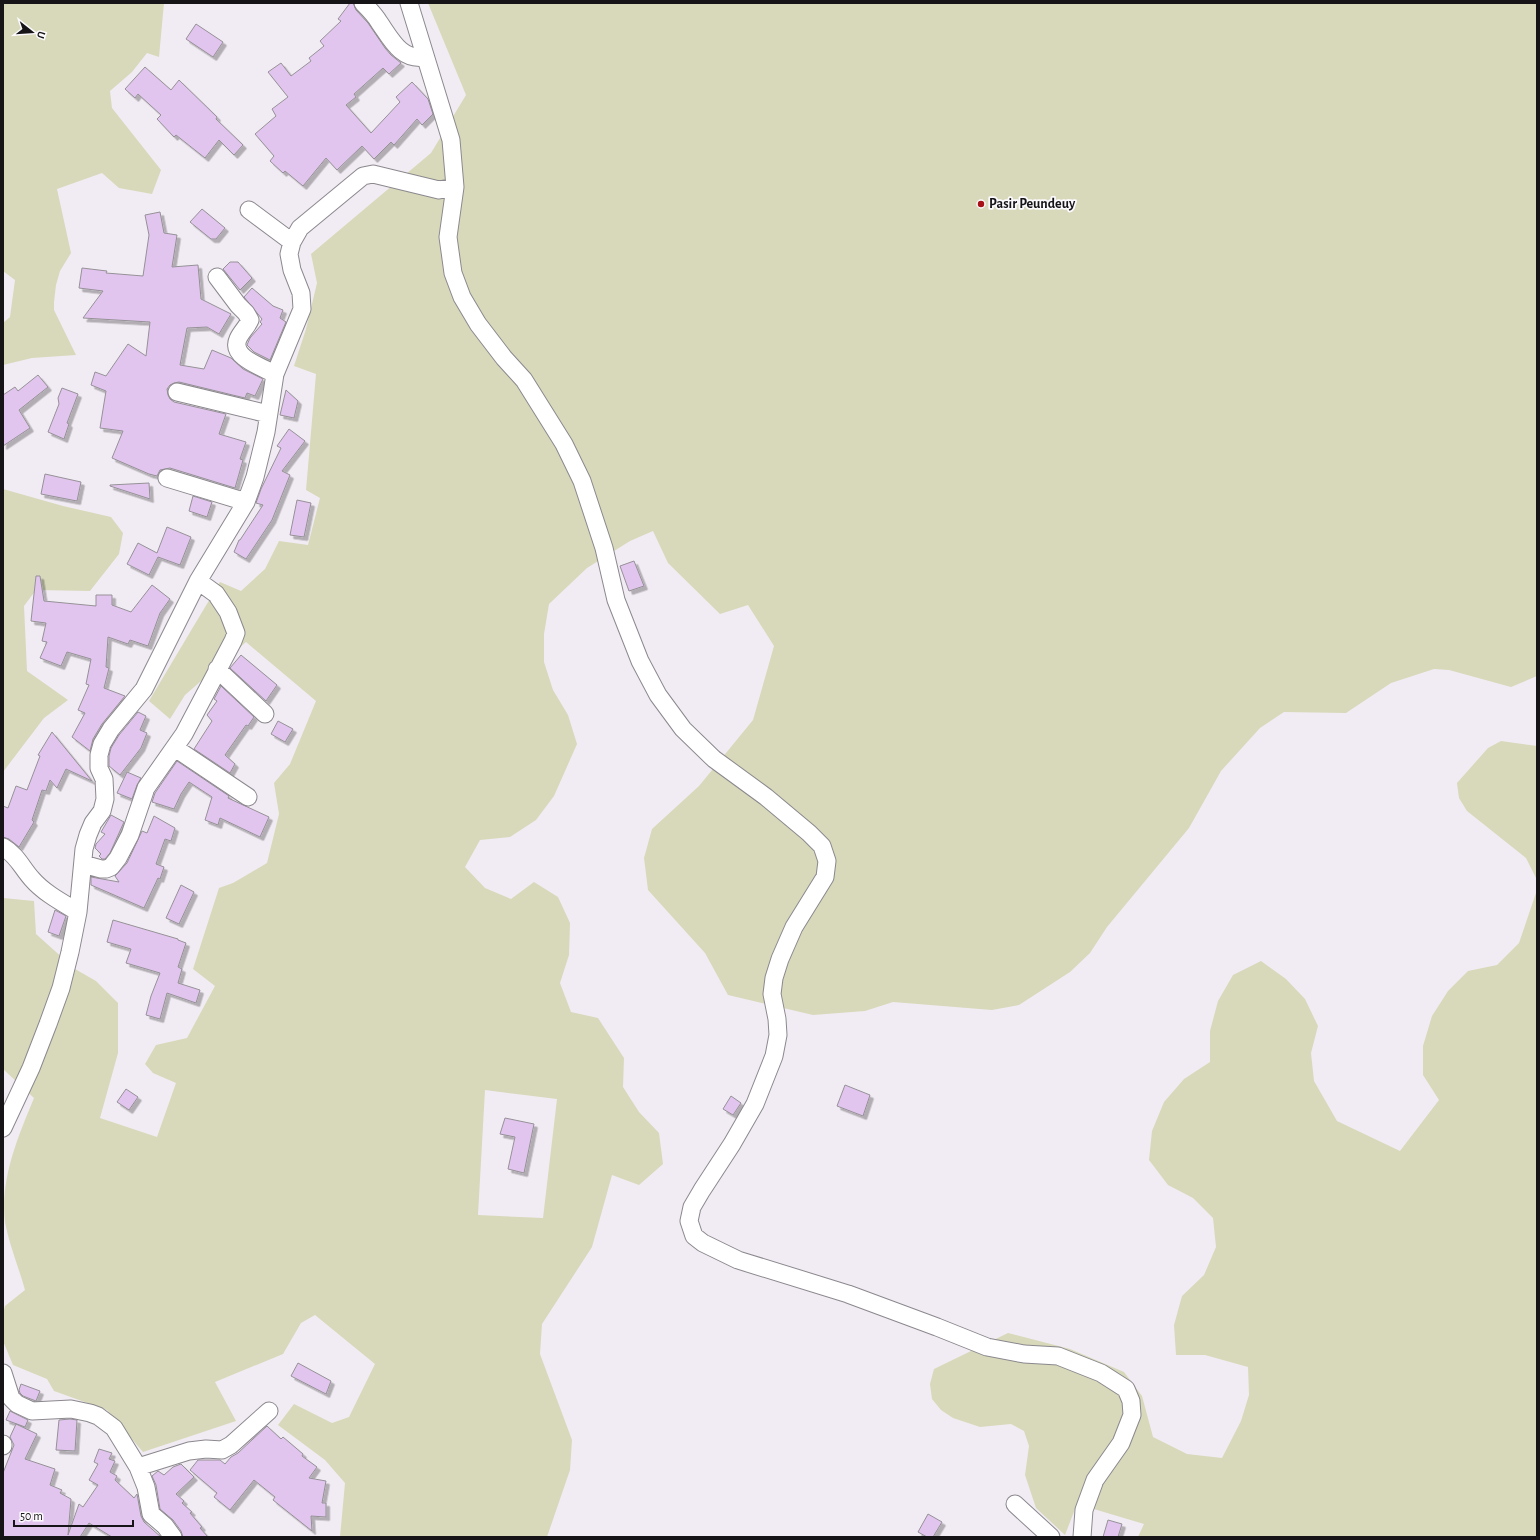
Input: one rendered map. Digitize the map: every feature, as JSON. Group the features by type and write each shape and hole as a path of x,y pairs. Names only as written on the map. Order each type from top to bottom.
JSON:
{"street":[{"path":"363,3 393,43 402,52 419,58 425,57"},
{"path":"409,3 451,140 455,187 448,237 453,272 462,297 478,324 504,358 524,380 564,444 582,482 604,548 616,600 640,661 658,695 683,729 714,759 766,797 809,833 822,846 827,861 825,877 794,927 780,958 774,978 772,994 777,1019 778,1035 774,1056 755,1104 732,1144 692,1207 689,1221 694,1236 703,1243 738,1260 848,1294 987,1347 1024,1354 1058,1356 1101,1373 1126,1389 1131,1401 1132,1415 1121,1443 1095,1480 1084,1510 1082,1537"},
{"path":"3,1128 31,1068 51,1016 68,959 78,912 84,849 93,823 102,811 105,799 104,779 99,768 99,755 102,744 111,729 144,689 198,581 246,502 255,476 266,432 275,374 284,349 302,309 301,293 292,270 289,254 292,242 300,228 364,176 373,174 438,190 455,187"},
{"path":"249,210 292,242"},
{"path":"217,277 250,320 236,345 238,352 243,357 275,374"},
{"path":"177,392 268,414"},
{"path":"167,478 246,502"},
{"path":"83,864 106,869 111,867 118,858 130,836 146,788 184,734 236,633 228,612 216,594 198,581"},
{"path":"217,670 264,714"},
{"path":"175,748 248,797"},
{"path":"3,847 21,862 33,880 54,898 78,912"},
{"path":"3,1373 7,1403 17,1404 32,1411 71,1409 90,1413 98,1416 114,1428 138,1467 147,1493 151,1514 165,1526 173,1537"},
{"path":"138,1467 189,1451 206,1449 222,1450 231,1445 269,1411"},
{"path":"1015,1504 1051,1537"}],"green space":[{"path":"3,3 164,3 159,57 147,53 132,72 110,91 112,108 161,170 152,194 119,188 102,173 57,189 71,253 60,271 56,285 54,310 76,355 32,358 3,365 3,323 10,317 15,280 3,271"},
{"path":"428,3 1537,3 1537,676 1511,687 1449,670 1434,669 1391,683 1346,713 1284,712 1260,728 1221,771 1189,828 1107,927 1090,953 1070,972 1019,1005 992,1010 893,1002 865,1011 813,1015 728,995 705,953 648,890 644,858 652,829 699,786 753,720 774,646 748,605 720,614 668,563 653,531 630,541 587,568 549,604 544,634 544,662 553,690 568,715 577,744 554,796 536,820 510,837 480,840 465,867 485,888 511,899 534,882 558,897 570,923 569,955 560,983 571,1012 598,1018 624,1058 623,1087 639,1112 659,1133 663,1164 639,1185 612,1175 592,1247 542,1324 540,1354 572,1440 570,1470 547,1537 340,1537 345,1483 325,1460 278,1425 294,1404 332,1423 349,1417 375,1364 315,1315 301,1323 283,1354 215,1382 236,1421 143,1452 107,1410 54,1391 47,1379 13,1365 3,1341 3,1314 5,1306 25,1290 5,1222 5,1190 16,1143 34,1098 3,1069 3,898 34,901 36,934 75,969 96,981 118,1003 118,1053 100,1118 157,1137 176,1083 153,1073 145,1064 156,1045 187,1038 215,986 193,969 219,888 233,883 267,863 279,814 274,783 290,764 316,701 246,642 185,695 170,719 149,701 220,582 241,591 265,569 279,541 308,545 320,498 306,490 316,374 294,366 306,329 317,283 311,254 431,153 466,95","holes":["485,1090 557,1099 543,1218 478,1215"]},
{"path":"3,489 63,506 111,517 123,533 119,554 90,591 36,590 24,606 27,671 68,700 44,718 3,772"},
{"path":"1501,741 1537,746 1537,880 1526,858 1467,811 1459,798 1457,783 1488,748"},
{"path":"1537,890 1537,1537 1138,1537 1144,1524 1077,1504 1065,1535 1036,1508 1025,1475 1029,1446 1024,1431 1011,1424 980,1427 953,1418 941,1410 932,1399 930,1384 934,1369 1008,1333 1070,1349 1124,1372 1142,1396 1153,1437 1187,1454 1222,1458 1241,1421 1249,1395 1248,1367 1205,1355 1176,1355 1174,1325 1182,1296 1204,1275 1216,1247 1213,1218 1193,1198 1168,1185 1149,1160 1152,1131 1164,1102 1184,1079 1210,1062 1210,1031 1218,1001 1233,975 1261,961 1286,979 1305,999 1318,1026 1311,1053 1314,1081 1337,1121 1400,1151 1439,1100 1423,1075 1423,1046 1432,1016 1448,991 1468,971 1497,965 1519,943"}],"building":[{"path":"350,3 353,3 356,10 368,23 385,48 401,63 389,74 383,68 354,94 356,97 346,105 371,133 400,102 396,97 412,82 428,99 433,114 422,125 417,119 394,145 391,142 374,159 362,146 337,170 326,158 303,186 285,171 283,173 270,161 274,156 255,134 276,116 272,109 288,97 268,72 281,63 291,76 311,61 309,58 324,46 320,41 341,21 338,19"},
{"path":"196,24 223,42 213,57 186,39"},
{"path":"145,67 171,90 179,80 243,145 234,155 219,140 205,158 176,135 174,137 157,119 161,115 138,94 135,98 125,89"},
{"path":"202,209 225,228 216,239 211,239 190,222"},
{"path":"160,212 164,233 177,235 172,267 198,265 201,299 231,314 219,334 207,327 187,328 180,365 204,369 212,350 231,358 243,369 263,379 255,396 247,393 245,398 179,382 170,385 167,389 170,399 174,402 226,414 219,434 246,442 240,459 243,460 235,488 170,468 160,470 157,476 112,458 123,431 100,428 106,391 91,385 95,372 106,376 128,344 146,356 150,322 83,318 103,291 79,288 82,268 107,271 106,273 143,276 149,235 145,215"},
{"path":"230,262 238,262 252,278 240,290 223,269"},
{"path":"252,288 273,306 283,310 280,318 286,322 270,360 254,352 247,345 250,338 262,324 260,322 262,319 244,297"},
{"path":"38,375 48,387 19,410 30,428 3,446 3,395 15,387 18,391"},
{"path":"62,388 78,394 67,423 69,424 64,439 48,432 59,404 58,398"},
{"path":"286,390 298,401 294,418 280,415"},
{"path":"289,429 305,441 282,471 290,475 272,520 246,559 234,552 239,540 263,505 256,503 261,489 281,448 277,446"},
{"path":"45,474 81,482 77,501 41,494"},
{"path":"149,483 150,499 110,486 110,485"},
{"path":"193,496 212,502 207,517 189,511"},
{"path":"297,500 311,503 304,537 290,535"},
{"path":"167,527 191,537 180,565 158,557 149,575 127,564 138,543 157,553"},
{"path":"634,561 644,586 629,591 620,566"},
{"path":"36,576 40,576 44,601 96,606 96,595 112,595 112,605 131,612 152,585 170,599 160,613 148,646 130,640 128,644 108,637 106,667 109,668 104,688 125,696 102,724 93,739 90,751 72,737 85,713 78,710 89,685 86,684 91,659 67,652 61,666 40,658 47,642 42,641 46,623 31,621"},
{"path":"241,655 277,685 266,701 230,668"},
{"path":"221,686 254,717 248,726 246,725 225,755 235,764 230,773 194,749 212,721 207,715 217,701 214,699"},
{"path":"138,712 146,716 140,730 147,733 141,748 120,775 109,766 111,748 119,735"},
{"path":"278,721 293,729 285,742 271,734"},
{"path":"52,732 92,781 66,769 57,788 50,780 46,791 42,790 32,820 34,822 19,847 9,839 3,837 3,806 8,808 16,786 27,790 40,756 38,755"},
{"path":"177,761 229,796 228,798 269,817 260,837 220,818 218,825 205,820 212,797 189,782 174,809 152,802 155,793"},
{"path":"127,772 141,778 132,799 117,793"},
{"path":"111,815 124,822 110,853 105,859 102,859 99,856 101,854 95,848 96,844 105,834 101,832"},
{"path":"154,816 175,828 171,841 165,839 156,864 164,867 160,879 158,878 144,908 91,885 91,877 119,882 115,876 127,863 142,831 147,833"},
{"path":"181,885 194,892 179,924 166,918"},
{"path":"55,910 66,916 59,936 48,932"},
{"path":"113,920 178,939 186,943 178,967 182,969 178,983 200,990 196,1003 167,993 160,1019 146,1015 151,996 160,973 126,963 131,949 107,942"},
{"path":"845,1085 870,1095 863,1116 837,1106"},
{"path":"126,1089 138,1097 129,1110 117,1102"},
{"path":"731,1096 741,1103 733,1115 723,1109"},
{"path":"505,1118 534,1124 524,1173 508,1169 515,1137 500,1134"},
{"path":"298,1363 331,1381 326,1394 291,1376"},
{"path":"21,1384 40,1391 36,1401 23,1396 20,1393 19,1390"},
{"path":"10,1411 28,1420 25,1427 6,1420"},
{"path":"59,1420 77,1420 75,1451 56,1450"},
{"path":"16,1424 37,1434 25,1459 55,1469 50,1485 62,1490 60,1493 71,1499 68,1535 79,1504 83,1507 98,1485 89,1480 98,1464 94,1462 99,1449 112,1453 109,1459 115,1461 110,1472 117,1476 115,1480 134,1498 137,1494 141,1516 144,1522 161,1537 112,1537 89,1523 80,1537 3,1537 3,1473 14,1445 10,1437"},
{"path":"267,1426 281,1439 283,1437 303,1454 302,1456 317,1467 309,1478 326,1481 322,1503 326,1503 326,1517 311,1516 312,1531 273,1500 275,1497 254,1480 230,1510 214,1497 217,1493 190,1470 198,1460 220,1460 225,1464"},
{"path":"181,1464 194,1477 176,1494 184,1501 182,1503 192,1512 190,1513 208,1537 183,1537 181,1531 173,1520 160,1509 156,1485 152,1476 158,1471 164,1475 173,1467"},
{"path":"928,1514 942,1522 933,1537 927,1537 918,1532"},
{"path":"1108,1520 1122,1524 1118,1537 1103,1537"}],"place":[{"name":"Pasir Peundeuy","path":"981,204"}]}
